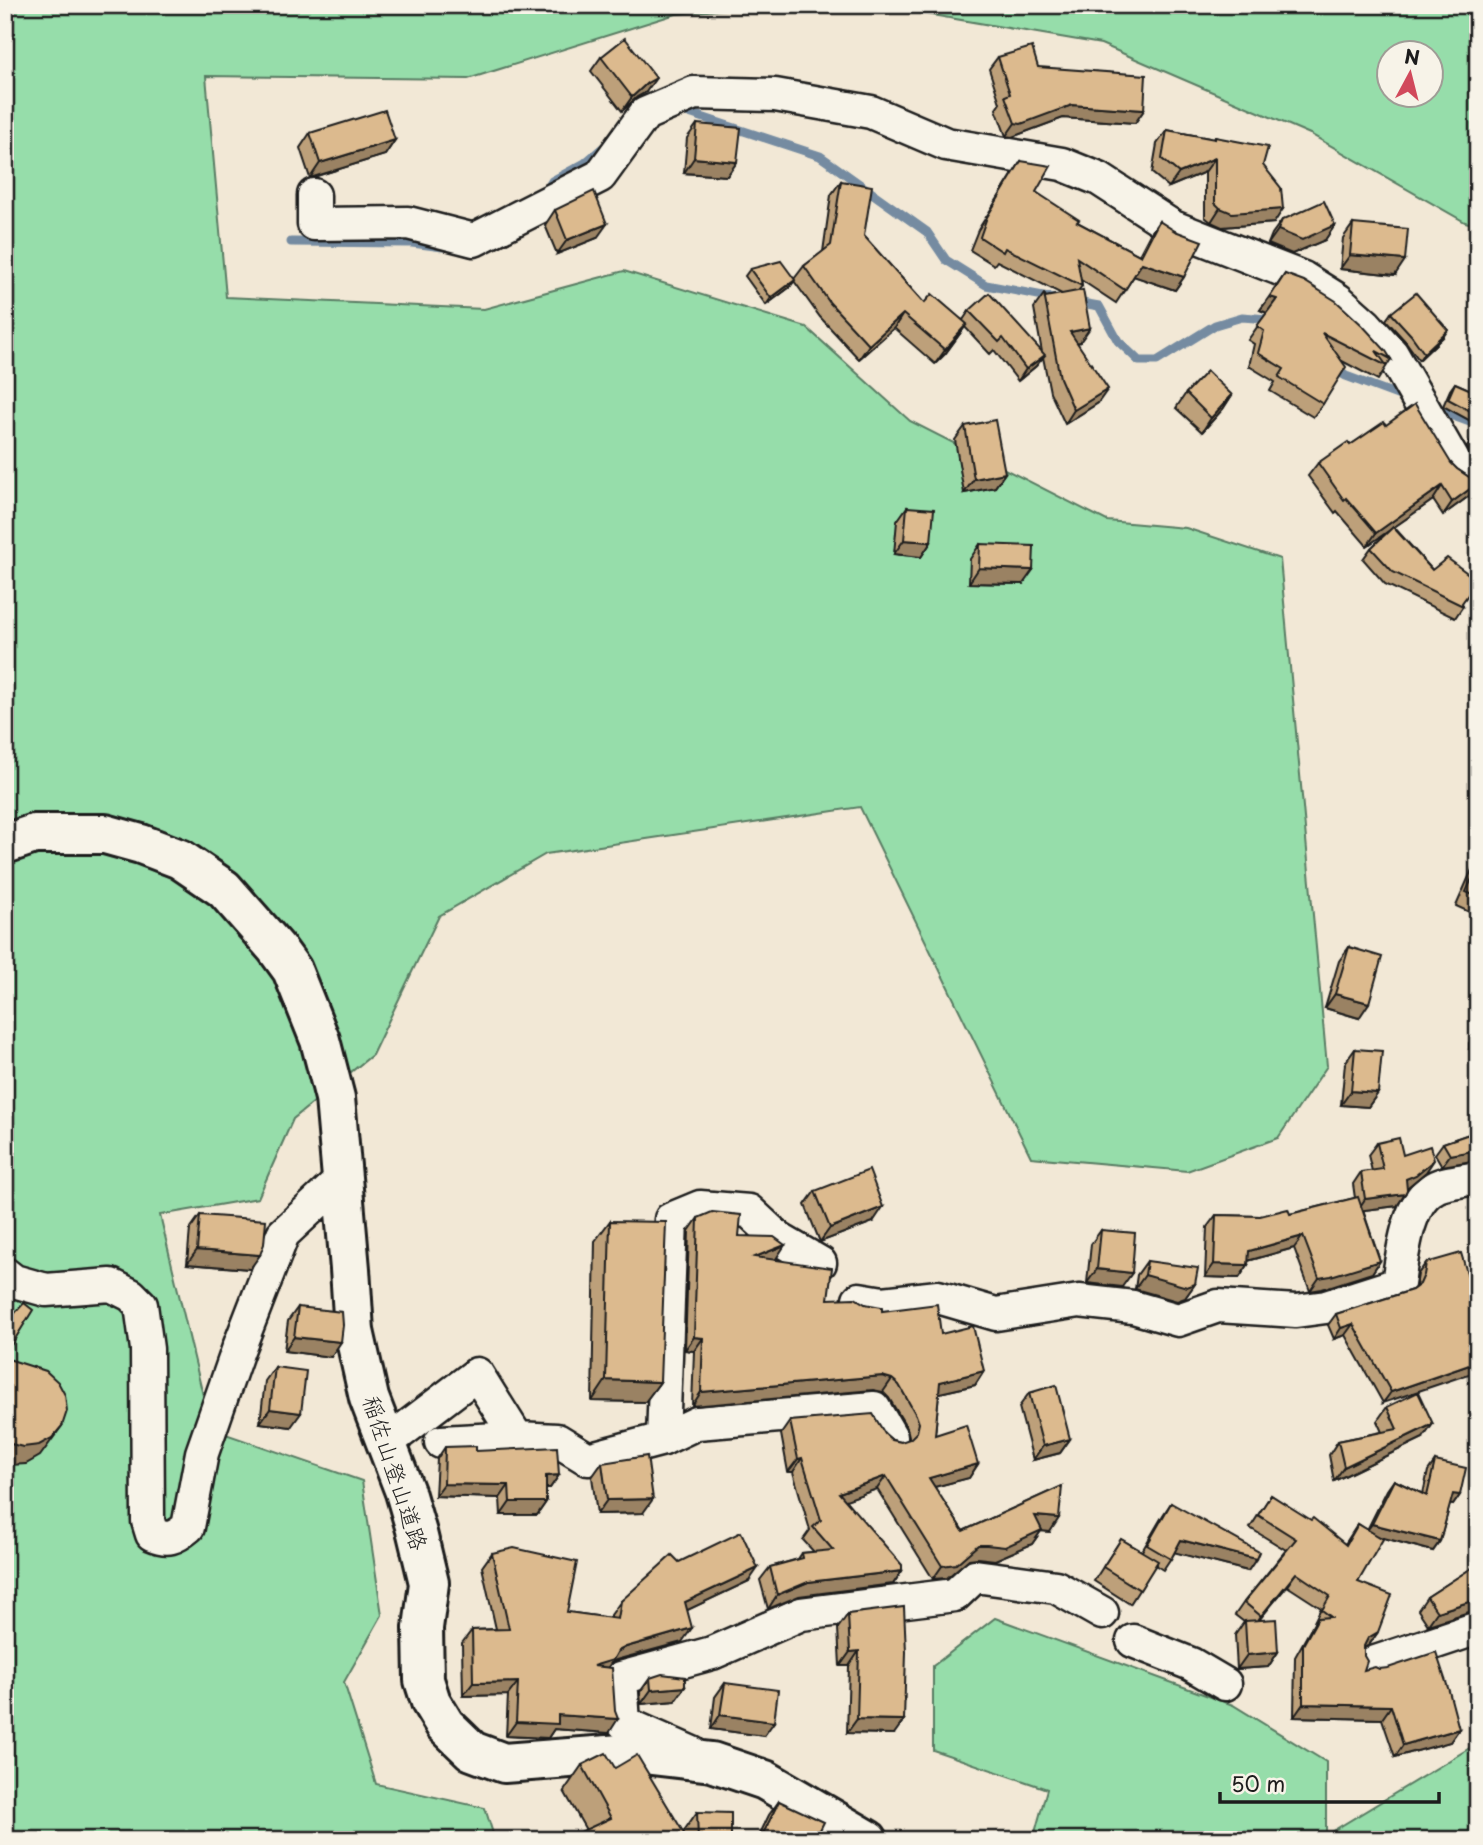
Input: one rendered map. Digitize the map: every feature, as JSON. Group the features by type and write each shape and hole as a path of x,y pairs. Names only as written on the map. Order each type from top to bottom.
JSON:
{"street":[{"path":"314,195 314,224 408,223 474,240 600,176 645,114 694,93 775,94 871,112 946,144 1062,164 1099,180 1173,227 1303,278 1338,300 1392,354 1457,467 1478,480"},
{"name":"稲佐山登山道路","path":"5,844 34,834 105,834 180,859 224,889 292,970 320,1040 335,1098 354,1331 369,1398 405,1492 429,1583 423,1628 424,1680 445,1725 472,1751 504,1763 634,1753 712,1762 765,1780 868,1840"},
{"path":"859,1299 883,1303 938,1297 996,1314 1079,1301 1133,1307 1178,1320 1218,1306 1296,1311 1326,1307 1398,1284 1404,1243 1419,1200 1435,1187 1478,1178"},
{"path":"5,1274 14,1281 46,1290 111,1285 131,1295 141,1305 147,1349 148,1521 152,1534 162,1538 176,1536 188,1527 202,1453 283,1234 341,1180"},
{"path":"663,1439 671,1219 700,1207 749,1211 779,1240 820,1263"},
{"path":"385,1444 477,1374 517,1438"},
{"path":"441,1442 517,1438 557,1440 588,1459 663,1439 697,1423 874,1408 891,1437"},
{"path":"712,1762 624,1723 621,1678 712,1653 801,1614 955,1595 975,1576 1056,1587 1102,1613"},
{"path":"1373,1663 1478,1628"},
{"path":"1133,1641 1191,1664 1225,1684"}],"green space":[{"path":"5,5 768,5 676,14 468,79 206,76 226,297 484,309 624,271 806,327 910,421 1107,521 1186,528 1280,559 1327,1066 1278,1138 1187,1171 1031,1157 860,807 546,854 439,916 372,1055 293,1119 258,1198 160,1215 211,1429 362,1481 382,1615 344,1682 376,1784 485,1808 495,1840 5,1840"},
{"path":"874,5 1478,5 1478,225 1465,222 1310,134 1101,44"},
{"path":"995,1618 1233,1705 1326,1762 1326,1835 1478,1743 1478,1840 1033,1840 1047,1789 933,1750 933,1666"}],"building":[{"path":"625,38 656,78 632,97 601,57"},
{"path":"1032,47 1038,67 1146,75 1144,110 1072,105 1021,124 1015,123 1005,96 1010,94 998,57"},
{"path":"385,110 395,140 320,163 310,133"},
{"path":"697,124 741,128 737,162 694,158"},
{"path":"1167,130 1268,147 1263,165 1281,188 1283,209 1232,213 1220,208 1215,203 1215,158 1179,173 1162,159"},
{"path":"1021,161 1051,166 1036,192 1079,220 1077,222 1141,256 1159,221 1175,231 1202,241 1184,277 1142,263 1125,290 1077,258 1082,286 1005,248 1003,252 980,237 987,217"},
{"path":"841,181 872,186 864,236 924,303 932,294 967,324 945,350 903,314 869,345 830,303 804,266 831,245"},
{"path":"594,191 607,224 567,240 555,210"},
{"path":"1324,201 1335,225 1302,240 1278,230 1282,220"},
{"path":"1353,224 1408,229 1405,260 1350,255"},
{"path":"781,261 795,280 771,298 750,269"},
{"path":"1285,274 1304,281 1336,301 1386,351 1391,359 1376,351 1387,366 1322,333 1346,367 1323,404 1279,377 1284,369 1258,353 1264,331 1257,326 1277,299 1270,297"},
{"path":"1083,290 1090,328 1070,332 1108,389 1074,410 1060,378 1044,294 1046,297"},
{"path":"989,293 1045,355 1026,369 1003,338 999,342 969,311"},
{"path":"1416,293 1448,330 1424,353 1391,313"},
{"path":"1207,371 1232,395 1211,418 1186,393"},
{"path":"1455,383 1478,393 1478,415 1448,399"},
{"path":"1415,404 1451,463 1478,483 1452,502 1442,486 1376,533 1346,498 1344,500 1318,463 1348,442 1350,445 1384,422 1386,425"},
{"path":"995,420 1005,473 974,479 965,426"},
{"path":"1478,436 1478,448 1472,440"},
{"path":"907,507 934,509 931,542 904,540"},
{"path":"1393,527 1432,570 1447,558 1478,581 1462,603 1463,606 1393,572 1371,548"},
{"path":"980,544 1034,546 1033,570 979,568"},
{"path":"1478,865 1478,897 1466,892"},
{"path":"1349,947 1382,957 1369,1003 1335,994"},
{"path":"1355,1049 1382,1051 1378,1093 1351,1091"},
{"path":"1478,1131 1478,1150 1450,1155 1443,1143"},
{"path":"1399,1138 1403,1155 1430,1146 1434,1160 1416,1175 1406,1179 1405,1194 1365,1199 1361,1172 1383,1169 1377,1143"},
{"path":"869,1170 883,1207 830,1228 815,1191"},
{"path":"1358,1197 1380,1261 1319,1278 1303,1236 1249,1251 1248,1265 1214,1264 1216,1215 1260,1216 1288,1209 1290,1214"},
{"path":"712,1212 741,1215 739,1236 774,1237 785,1245 755,1257 832,1268 828,1299 855,1298 865,1304 882,1307 882,1311 937,1304 941,1334 973,1326 984,1371 940,1382 935,1435 966,1425 978,1464 929,1478 963,1531 1062,1486 1059,1518 1035,1516 1042,1530 1005,1547 978,1545 956,1564 942,1566 886,1476 839,1493 902,1565 902,1571 808,1582 777,1595 770,1567 803,1558 802,1553 833,1550 813,1527 821,1520 802,1458 798,1459 790,1421 873,1414 885,1434 892,1440 901,1442 910,1439 917,1432 919,1423 899,1385 882,1376 701,1392 703,1338 694,1337 698,1218"},
{"path":"200,1215 266,1220 260,1255 197,1250"},
{"path":"610,1221 666,1222 660,1382 606,1380"},
{"path":"1101,1230 1135,1233 1132,1273 1097,1269"},
{"path":"1461,1253 1474,1296 1478,1294 1478,1362 1391,1392 1353,1324 1341,1328 1336,1314 1412,1290 1420,1284 1426,1263"},
{"path":"1147,1261 1198,1268 1195,1284 1187,1287 1145,1275"},
{"path":"24,1303 33,1310 5,1355 5,1324"},
{"path":"298,1307 342,1312 341,1342 294,1337"},
{"path":"5,1358 46,1371 58,1382 65,1395 67,1411 62,1426 52,1438 39,1445 23,1447 5,1441"},
{"path":"275,1367 306,1371 301,1413 270,1409"},
{"path":"1056,1385 1070,1439 1043,1446 1029,1393"},
{"path":"1418,1392 1433,1424 1344,1467 1338,1441 1397,1429 1387,1407"},
{"path":"476,1446 476,1451 557,1447 559,1475 546,1476 546,1502 510,1502 509,1485 444,1484 445,1447"},
{"path":"647,1456 653,1499 607,1500 602,1463"},
{"path":"1435,1461 1466,1468 1460,1495 1453,1494 1440,1541 1372,1524 1394,1480 1427,1496"},
{"path":"1271,1495 1311,1520 1313,1518 1346,1545 1358,1524 1383,1539 1358,1582 1392,1595 1378,1632 1368,1638 1364,1646 1367,1661 1364,1670 1388,1668 1436,1652 1459,1729 1403,1745 1391,1706 1303,1704 1303,1645 1318,1618 1331,1617 1322,1610 1330,1596 1296,1573 1261,1616 1244,1602 1296,1539 1258,1515"},
{"path":"1171,1503 1259,1552 1256,1559 1181,1540 1171,1559 1147,1545"},
{"path":"741,1532 758,1568 685,1602 692,1628 626,1647 618,1651 613,1660 593,1666 612,1668 618,1719 558,1715 558,1724 516,1722 518,1682 473,1683 472,1630 509,1629 492,1553 514,1548 577,1562 567,1612 618,1619 621,1601 672,1555 679,1562"},
{"path":"1121,1539 1158,1561 1140,1590 1103,1567"},
{"path":"1478,1564 1478,1599 1437,1612 1427,1597"},
{"path":"904,1607 904,1720 857,1719 859,1651 850,1652 848,1614"},
{"path":"1276,1619 1278,1652 1247,1655 1245,1621"},
{"path":"662,1674 685,1677 685,1687 651,1690 650,1678"},
{"path":"725,1683 778,1690 774,1722 720,1715"},
{"path":"606,1753 615,1768 637,1755 688,1840 563,1840 611,1818 582,1765"},
{"path":"779,1801 824,1822 815,1840 775,1840 763,1834"},
{"path":"697,1812 731,1813 731,1840 698,1840"}],"waterway":[{"path":"680,110 820,156 927,232 946,260 986,285 1059,299"},
{"path":"544,194 552,181 585,163 606,145"},
{"path":"291,242 412,243 443,247"},
{"path":"1076,302 1099,306 1118,341 1139,361 1157,361 1215,325 1242,317 1268,319 1273,322"},
{"path":"1334,369 1408,399"},
{"path":"1434,409 1478,425"}]}
